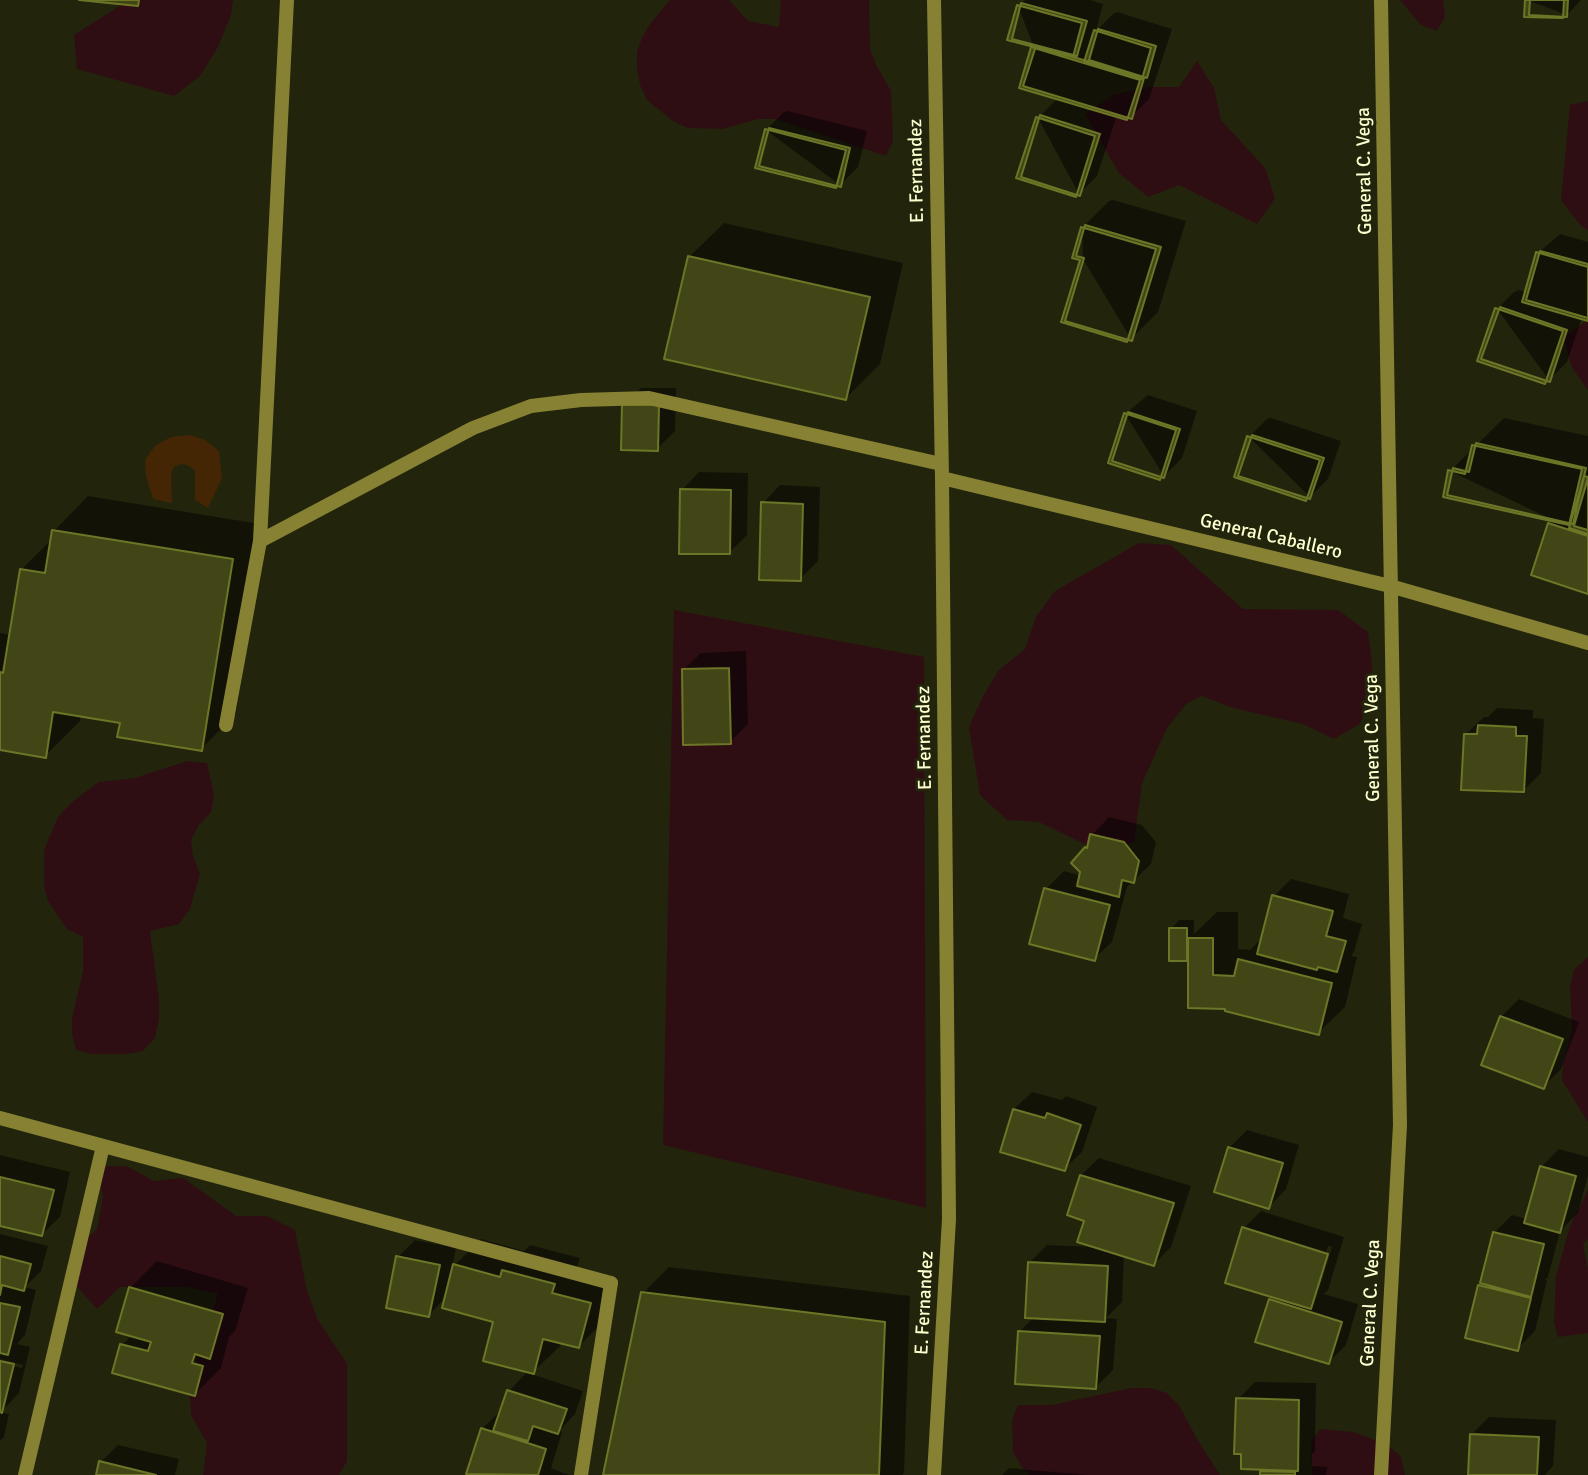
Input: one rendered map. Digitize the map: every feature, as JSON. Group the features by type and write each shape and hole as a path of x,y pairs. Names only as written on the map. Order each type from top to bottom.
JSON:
{"street":[{"path":"226,725 260,541 286,0"},
{"name":"E. Fernandez","path":"934,0 942,471 949,1219 934,1475"},
{"name":"General C. Vega","path":"1381,0 1400,1125 1381,1475"},
{"name":"General Caballero","path":"260,541 473,428 531,406 581,400 649,398 1390,586 1588,643"},
{"path":"0,1118 611,1283 581,1475"},
{"path":"24,1475 103,1146"}],"shaded area":[{"path":"129,0 233,0 231,15 218,47 200,76 174,96 77,69 74,35"},
{"path":"670,0 729,0 748,21 779,27 781,0 869,0 870,49 891,91 893,141 886,156 775,119 758,119 723,129 688,128 673,121 647,100 640,85 637,68 637,52 642,38"},
{"path":"1400,0 1443,0 1445,17 1437,31 1421,25"},
{"path":"1197,61 1214,88 1221,120 1265,168 1275,198 1257,224 1179,185 1148,197 1119,173 1085,114 1113,95 1147,87 1179,87"},
{"path":"1588,101 1588,230 1581,226 1561,200 1570,105"},
{"path":"1588,320 1588,390 1572,368 1563,337"},
{"path":"190,435 205,440 219,451 222,478 208,508 195,500 195,470 187,465 174,467 171,474 172,503 153,499 146,476 145,460 155,446 171,437"},
{"path":"1139,543 1171,545 1243,609 1338,610 1368,632 1372,663 1371,695 1360,724 1334,739 1303,724 1233,708 1202,696 1187,703 1167,728 1142,783 1134,842 1101,852 1039,822 1007,820 980,795 969,727 999,670 1025,649 1036,617 1055,591"},
{"path":"674,610 924,657 926,1208 663,1145"},
{"path":"187,761 207,763 214,795 211,812 199,825 191,840 193,856 200,874 190,909 179,924 150,931 159,999 155,1038 143,1051 126,1054 92,1054 76,1050 72,1018 83,971 83,937 67,929 48,901 44,886 44,850 58,817 72,802 99,782 135,778"},
{"path":"1588,957 1588,1122 1562,1080 1563,1064 1572,1032 1570,986 1574,970"},
{"path":"96,1166 126,1166 154,1181 183,1178 236,1216 267,1216 295,1230 307,1291 318,1320 347,1364 347,1461 339,1475 203,1475 207,1443 191,1415 189,1384 218,1294 188,1287 120,1287 97,1309 74,1283 74,1251 97,1229 103,1197"},
{"path":"1588,1190 1588,1239 1583,1244 1588,1269 1588,1333 1558,1337 1554,1322 1556,1276 1570,1226"},
{"path":"1131,1388 1150,1388 1167,1393 1180,1407 1220,1475 1029,1475 1021,1466 1013,1452 1012,1420 1018,1405 1052,1405"},
{"path":"1320,1429 1354,1432 1388,1445 1401,1457 1405,1475 1312,1475 1311,1442"}],"building":[{"path":"79,0 139,0 138,6"},
{"path":"1525,0 1564,0 1563,18 1524,17"},
{"path":"1530,0 1568,0 1567,17 1529,15"},
{"path":"1021,3 1087,21 1077,56 1012,39"},
{"path":"1017,5 1082,23 1073,57 1007,40"},
{"path":"1098,29 1156,46 1147,78 1089,60"},
{"path":"1094,30 1151,48 1142,79 1084,62"},
{"path":"1036,46 1144,78 1132,119 1023,86"},
{"path":"1031,47 1140,80 1127,120 1019,88"},
{"path":"1040,115 1100,134 1080,196 1021,177"},
{"path":"1036,117 1095,136 1076,197 1016,178"},
{"path":"769,128 850,148 841,187 759,166"},
{"path":"765,129 846,150 836,188 755,168"},
{"path":"1085,225 1161,247 1132,341 1065,321 1084,258 1076,256"},
{"path":"1081,227 1156,249 1127,342 1061,322 1080,260 1072,258"},
{"path":"1540,251 1588,264 1588,318 1526,300"},
{"path":"1536,252 1588,267 1588,321 1522,302"},
{"path":"688,256 870,297 846,400 664,359"},
{"path":"1500,307 1567,330 1550,382 1481,359"},
{"path":"1495,308 1563,331 1545,384 1477,361"},
{"path":"622,405 659,405 658,451 621,450"},
{"path":"1128,412 1180,429 1164,478 1112,461"},
{"path":"1124,413 1176,430 1160,480 1108,463"},
{"path":"1252,435 1324,458 1310,499 1238,476"},
{"path":"1247,436 1320,460 1306,501 1234,477"},
{"path":"1476,443 1586,468 1573,524 1447,495 1453,468 1469,472"},
{"path":"1472,445 1582,469 1569,525 1443,497 1448,470 1465,474"},
{"path":"1584,476 1588,477 1588,534 1569,528"},
{"path":"1588,478 1588,530 1574,526"},
{"path":"680,489 731,490 730,554 679,554"},
{"path":"761,502 803,504 801,581 759,580"},
{"path":"1548,523 1588,536 1588,594 1531,575"},
{"path":"52,530 233,559 202,751 117,737 120,723 53,712 46,758 0,750 0,672 3,673 20,569 45,573"},
{"path":"729,668 731,744 683,745 682,669"},
{"path":"1478,725 1516,727 1516,736 1527,736 1524,792 1461,790 1464,734 1477,734"},
{"path":"1090,834 1124,842 1139,861 1134,883 1122,880 1119,897 1077,886 1080,872 1071,863 1087,848"},
{"path":"1044,888 1110,905 1095,961 1029,944"},
{"path":"1272,895 1333,911 1326,936 1346,941 1337,972 1318,967 1317,970 1257,954"},
{"path":"1169,928 1187,928 1187,961 1169,961"},
{"path":"1188,938 1213,938 1213,975 1234,976 1238,959 1332,983 1319,1035 1225,1009 1188,1008"},
{"path":"1500,1016 1563,1039 1544,1089 1481,1065"},
{"path":"1013,1109 1045,1118 1047,1113 1081,1125 1065,1171 1000,1152"},
{"path":"1228,1147 1283,1163 1269,1209 1214,1192"},
{"path":"1540,1166 1576,1176 1560,1233 1524,1223"},
{"path":"1080,1175 1174,1203 1154,1266 1077,1242 1084,1221 1067,1215"},
{"path":"0,1177 54,1190 42,1236 0,1226"},
{"path":"1242,1227 1328,1254 1311,1309 1225,1283"},
{"path":"1493,1232 1544,1244 1531,1297 1480,1283"},
{"path":"0,1256 31,1264 24,1291 2,1285 0,1295"},
{"path":"396,1256 440,1265 429,1317 386,1308"},
{"path":"1028,1262 1108,1266 1105,1322 1025,1318"},
{"path":"453,1264 500,1277 502,1270 555,1284 552,1293 591,1303 579,1348 543,1339 534,1374 483,1361 493,1322 442,1308"},
{"path":"1478,1285 1531,1298 1518,1351 1465,1338"},
{"path":"129,1287 223,1314 210,1359 195,1354 192,1363 203,1366 195,1396 112,1373 120,1344 148,1351 151,1342 116,1332"},
{"path":"641,1292 885,1322 879,1475 603,1475"},
{"path":"1269,1299 1342,1322 1329,1364 1255,1342"},
{"path":"0,1303 20,1307 8,1355 0,1353"},
{"path":"1018,1331 1100,1336 1096,1389 1015,1384"},
{"path":"0,1361 14,1364 2,1413 0,1412"},
{"path":"507,1390 567,1409 558,1434 533,1426 528,1441 493,1431"},
{"path":"1236,1398 1299,1400 1298,1471 1241,1469 1241,1454 1234,1454"},
{"path":"481,1428 546,1449 538,1475 466,1474"},
{"path":"1470,1434 1539,1437 1537,1475 1468,1475"},
{"path":"99,1461 156,1475 96,1475"},
{"path":"1260,1471 1295,1472 1295,1475 1260,1475"}]}
